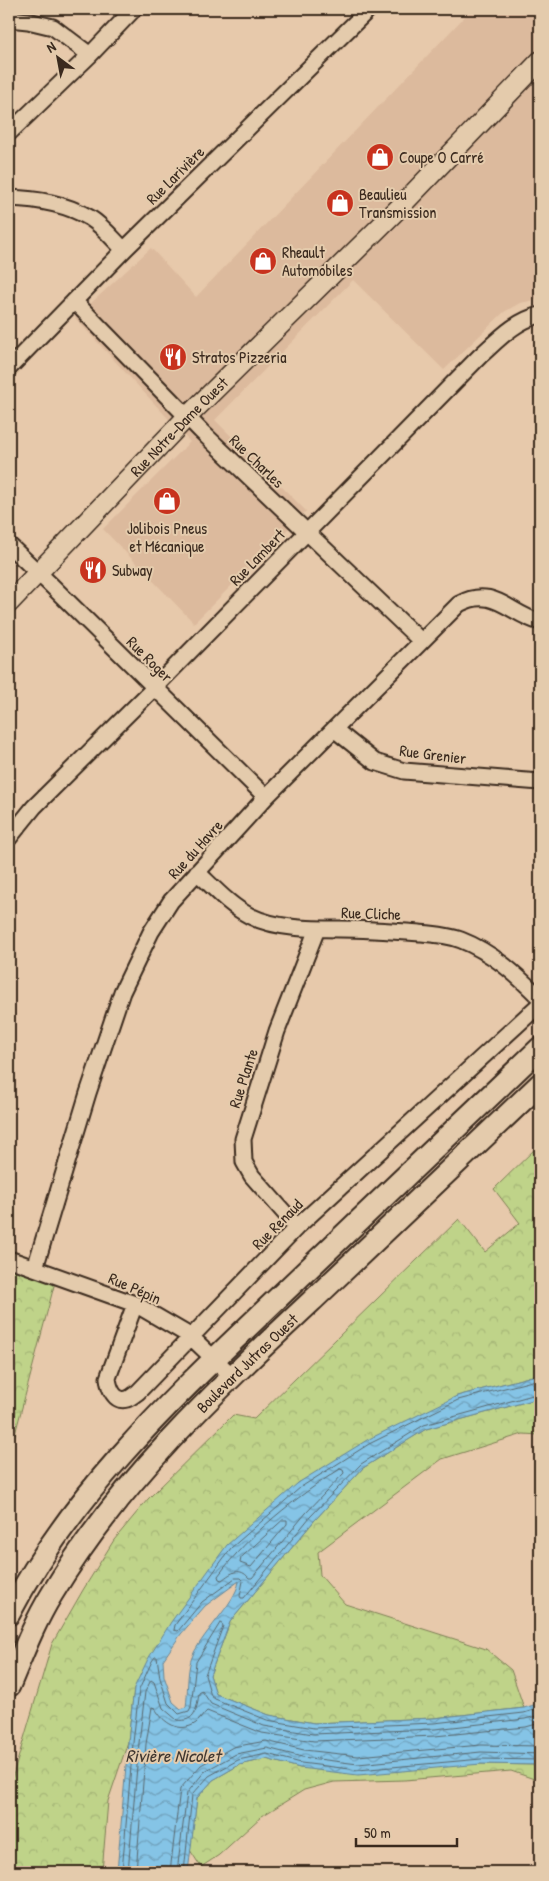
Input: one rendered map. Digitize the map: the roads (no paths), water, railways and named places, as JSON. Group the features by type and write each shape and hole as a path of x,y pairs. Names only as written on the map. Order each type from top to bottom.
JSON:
{"main road":[{"name":"Boulevard Jutras Ouest","path":"9,1614 23,1587 60,1529 119,1457 214,1359 540,1048"},
{"name":"Boulevard Jutras Ouest","path":"9,1686 34,1628 51,1595 82,1548 133,1481 232,1376 540,1084"}],"street":[{"path":"9,133 90,55 134,9"},
{"name":"Rue Larivière","path":"9,368 124,250 368,9"},
{"path":"9,19 53,27 90,55"},
{"name":"Rue Notre-Dame Ouest","path":"9,603 187,417 399,208 540,61"},
{"path":"9,198 32,199 60,205 91,218 124,250"},
{"name":"Rue Charles","path":"74,301 187,417 421,641"},
{"name":"Rue Lambert","path":"9,838 34,807 154,688 305,532 485,351 518,323 540,315"},
{"name":"Rue Roger","path":"9,545 266,797"},
{"name":"Rue du Havre","path":"35,1268 88,1092 122,992 150,932 172,901 266,797 459,604 471,597 491,598 540,622"},
{"name":"Rue Grenier","path":"334,729 375,762 404,771 540,782"},
{"name":"Rue Cliche","path":"197,872 236,907 249,916 266,922 317,929 365,929 438,935 460,940 498,960 514,972 540,998"},
{"name":"Rue Plante","path":"297,1227 252,1176 244,1162 243,1139 277,1031 317,929"},
{"name":"Rue Renaud","path":"135,1304 108,1378 112,1393 119,1399 127,1399 138,1392 297,1227 540,1004"},
{"name":"Rue Pépin","path":"9,1259 135,1304 190,1336 232,1376"}],"water":[{"name":"Rivière Nicolet","path":"540,1374 540,1398 426,1429 363,1468 314,1521 230,1622 210,1675 216,1694 269,1715 314,1723 434,1718 524,1708 540,1703 540,1765 481,1764 358,1775 300,1768 266,1759 239,1765 213,1780 197,1798 188,1872 117,1872 134,1688 148,1659 171,1622 227,1545 298,1483 367,1440 457,1396","holes":["239,1581 225,1610 195,1650 188,1677 186,1707 181,1709 173,1702 164,1676 163,1660 181,1634 205,1606"]}],"place":[{"name":"Coupe O Carré","path":"380,157"},
{"name":"Beaulieu Transmission","path":"340,203"},
{"name":"Rheault Automobiles","path":"263,261"},
{"name":"Stratos Pizzeria","path":"173,357"},
{"name":"Jolibois Pneus et Mécanique","path":"167,501"},
{"name":"Subway","path":"93,570"}]}
